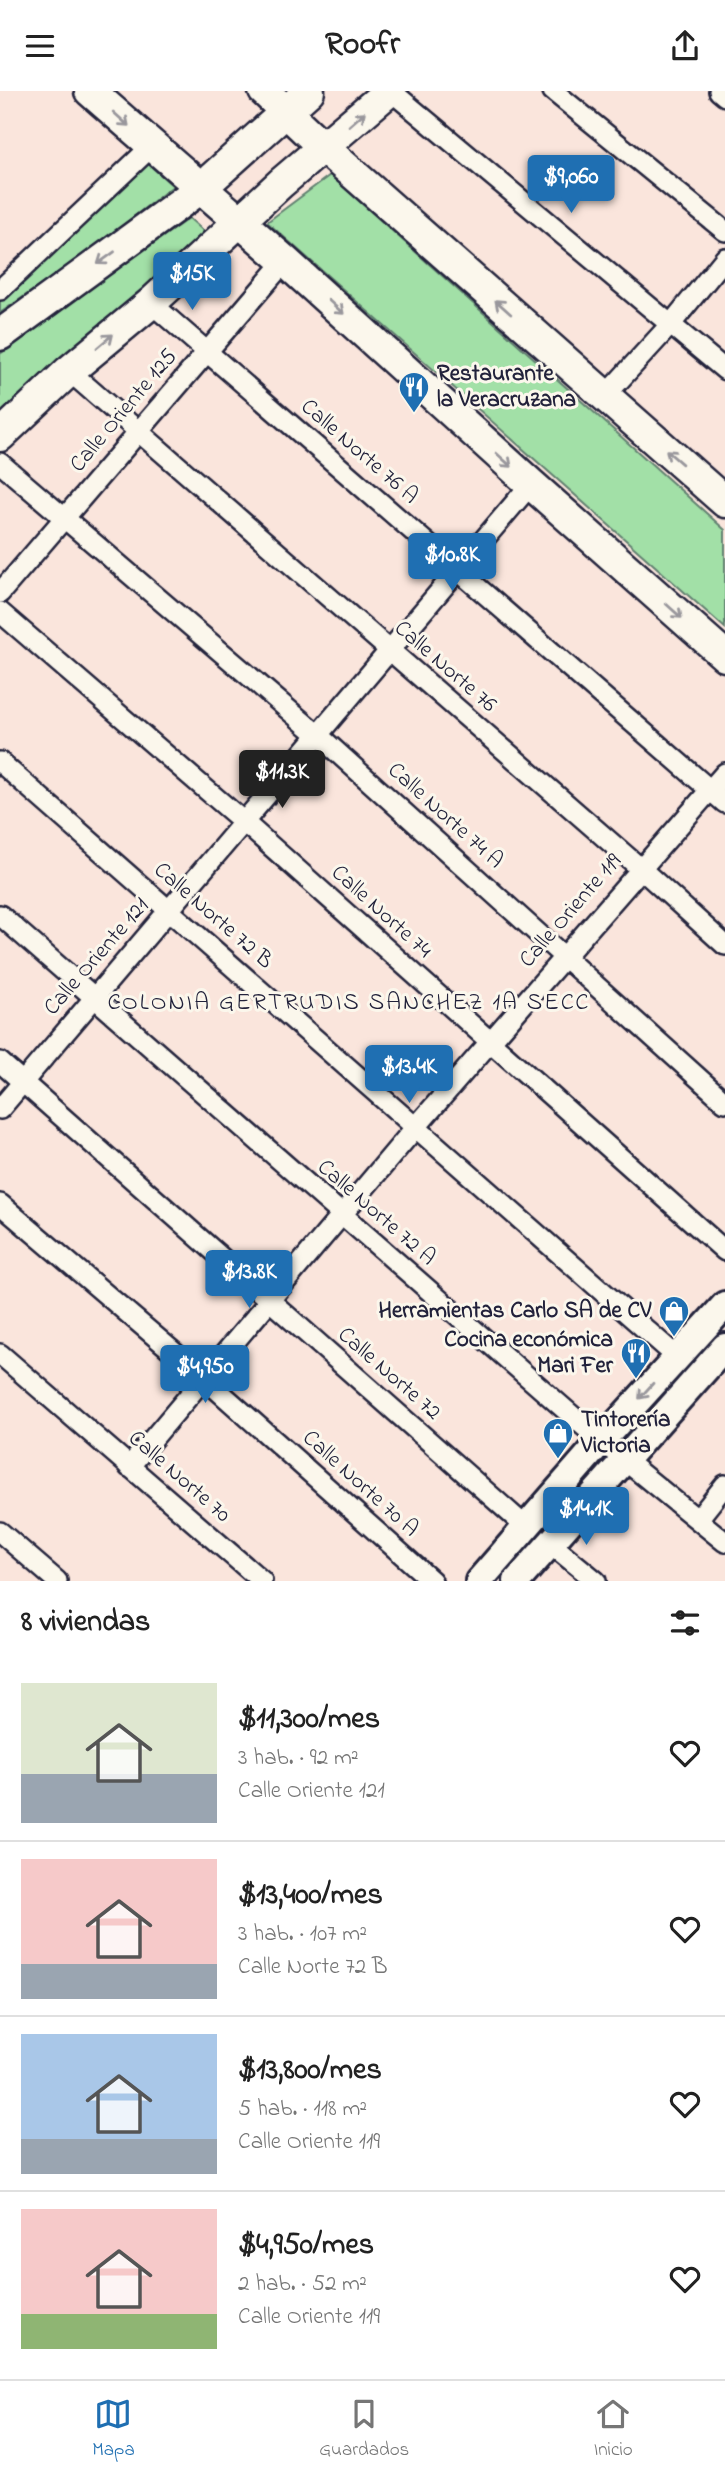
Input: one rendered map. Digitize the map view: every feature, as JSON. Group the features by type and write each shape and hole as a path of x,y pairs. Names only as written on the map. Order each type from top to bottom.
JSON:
{"main road":[{"path":"90,91 285,261 725,656"},
{"path":"264,91 324,148 725,502"},
{"path":"0,335 201,188 309,91"},
{"path":"0,436 69,371 151,303 281,183 390,91"},
{"path":"249,147 281,183"}],"street":[{"path":"390,91 725,370"},
{"path":"553,91 725,231"},
{"path":"719,91 725,96"},
{"path":"0,290 152,146"},
{"path":"605,397 671,324 725,258"},
{"name":"Calle Oriente 125","path":"0,593 285,261"},
{"name":"Calle Norte 76 A","path":"151,303 718,797"},
{"name":"Calle Norte 76","path":"69,371 725,945"},
{"name":"Calle Norte 74 A","path":"0,463 318,736 725,1102"},
{"name":"Calle Oriente 121","path":"0,1109 459,572 531,484"},
{"name":"Calle Norte 74","path":"0,613 245,823 725,1251"},
{"name":"Calle Norte 72 B","path":"0,761 677,1357"},
{"name":"Calle Oriente 119","path":"129,1467 415,1128 640,868 718,797 725,773"},
{"name":"Calle Norte 72 A","path":"0,915 601,1441 725,1542"},
{"name":"Calle Norte 72","path":"0,1062 526,1527"},
{"name":"Calle Norte 70 A","path":"0,1204 204,1378 432,1581"},
{"path":"479,1581 725,1305"},
{"path":"517,1581 725,1347"},
{"name":"Calle Norte 70","path":"0,1354 262,1581"},
{"path":"698,1519 725,1485"},
{"path":"0,1532 57,1581"},
{"path":"551,1544 596,1581"}],"green space":[{"path":"146,162 173,186 87,253 0,313 0,296"},
{"path":"330,175 725,530 725,628 267,222"},
{"path":"189,218 209,236 0,417 0,354"}],"place":[{"name":"Restaurante la Veracruzana","path":"414,414"},
{"name":"Herramientas Carlo SA de CV","path":"674,1338"},
{"name":"Cocina económica Mari Fer","path":"636,1380"},
{"name":"Tintorería Victoria","path":"558,1460"}],"district":[{"name":"COLONIA GERTRUDIS SANCHEZ 1A SECC","path":"349,1003"}]}
